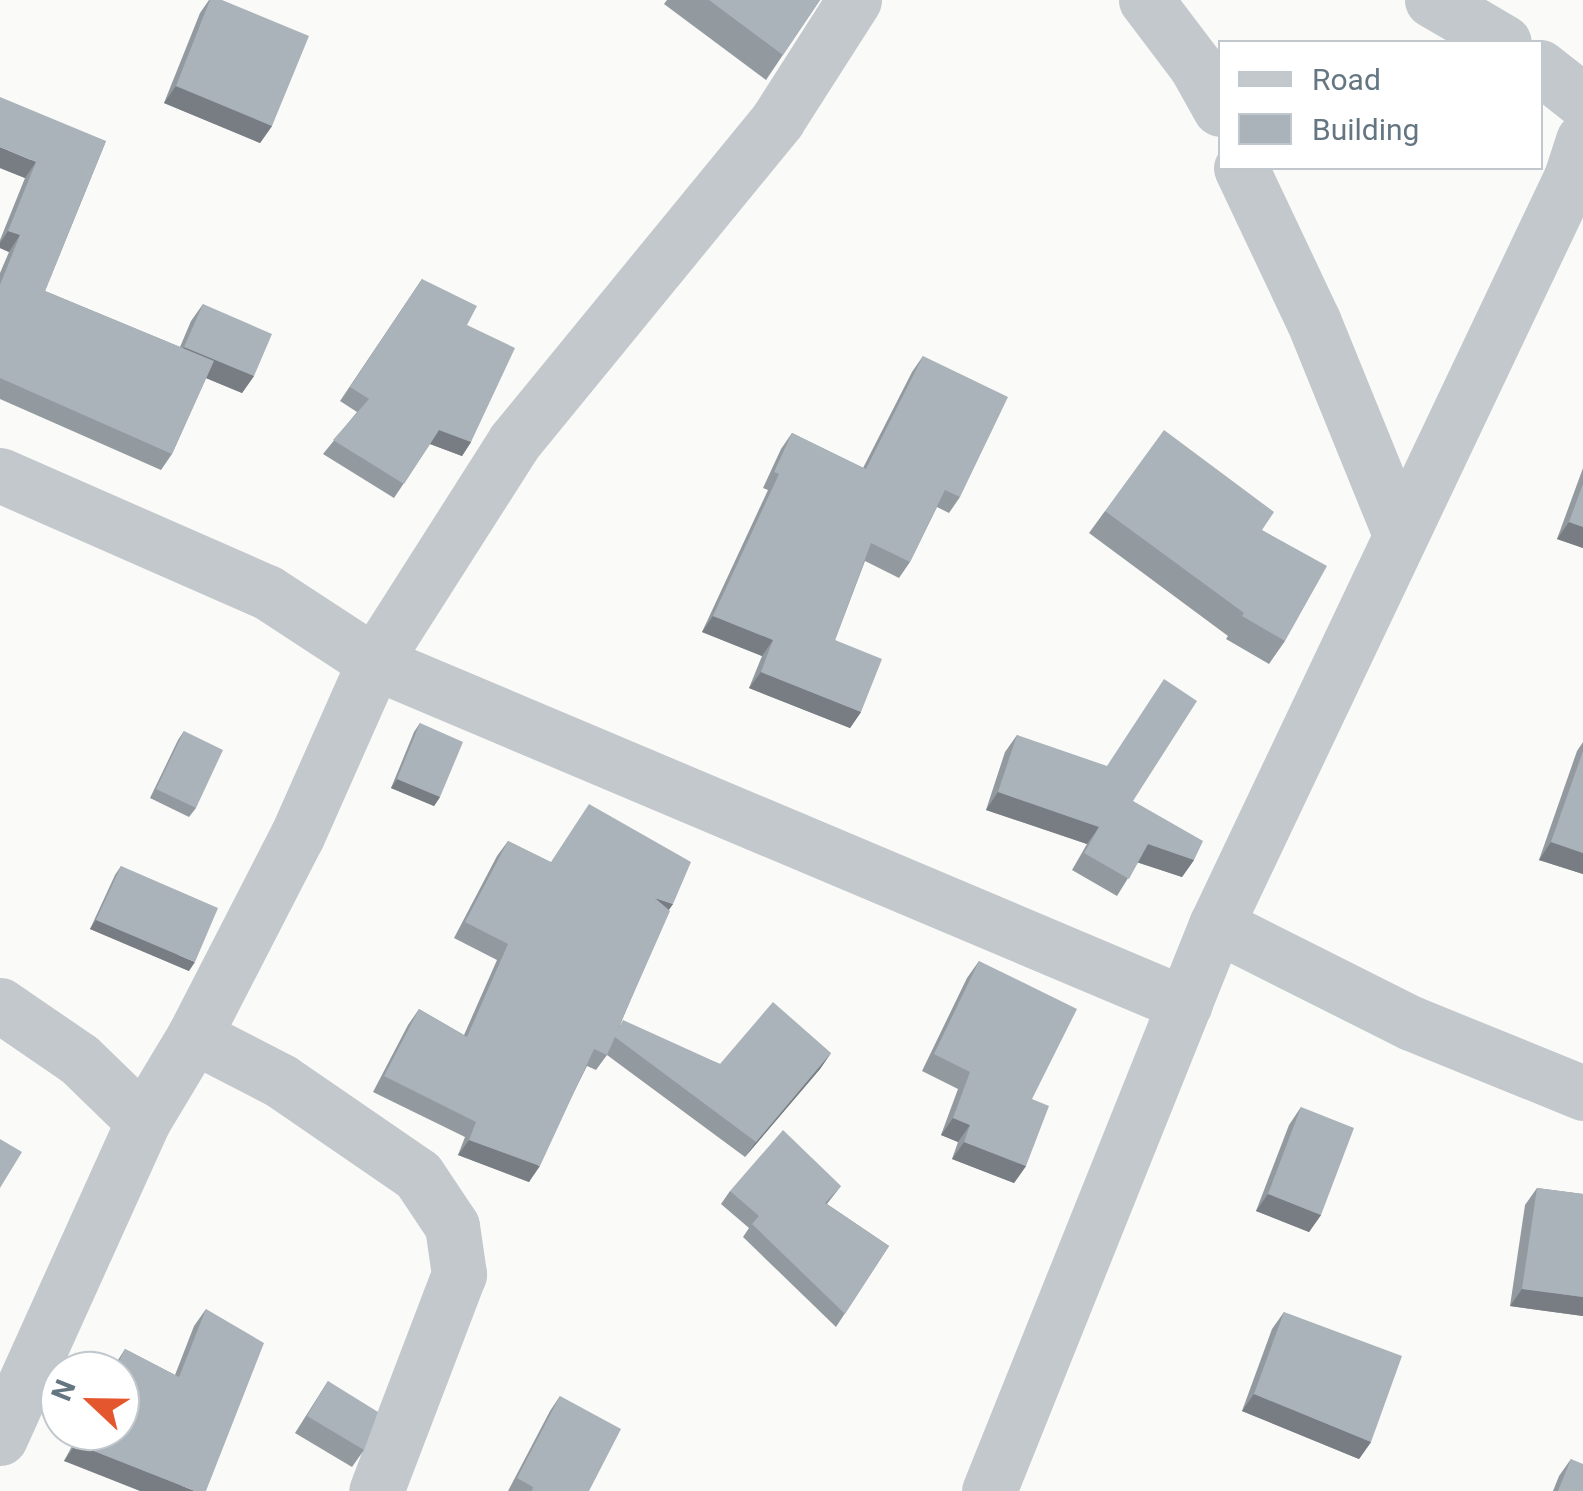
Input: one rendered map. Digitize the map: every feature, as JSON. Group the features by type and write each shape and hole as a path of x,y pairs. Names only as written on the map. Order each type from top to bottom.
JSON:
{"street":[{"path":"0,1438 143,1120 194,1036 297,836 374,662 514,442 778,120 854,0"},
{"path":"1146,0 1177,38 1218,106"},
{"path":"1432,0 1501,40"},
{"path":"1543,69 1583,101"},
{"path":"989,1491 1216,926 1579,166"},
{"path":"1243,170 1313,320 1400,534"},
{"path":"0,474 267,592 374,662 1185,1004"},
{"path":"1216,926 1410,1023 1583,1093"},
{"path":"0,1005 79,1059 143,1120"},
{"path":"194,1036 282,1081 418,1174 452,1226 458,1274 376,1491"}],"building":[{"path":"210,0 222,0 309,36 272,126 176,86"},
{"path":"709,0 820,0 783,55"},
{"path":"0,97 106,141 45,291 214,361 172,454 0,378 0,285 20,235 8,231 36,162 0,147"},
{"path":"422,279 477,306 467,325 515,348 471,442 439,430 404,484 333,440 369,399 350,387"},
{"path":"203,304 272,334 254,376 184,347"},
{"path":"923,356 1008,397 960,497 945,490 910,562 871,543 835,640 882,659 861,712 761,672 773,640 713,616 779,474 774,472 792,433 866,469"},
{"path":"1164,430 1274,512 1262,530 1327,566 1285,641 1242,616 1244,613 1105,511"},
{"path":"1583,484 1583,527 1569,522"},
{"path":"1164,679 1197,701 1133,801 1203,841 1194,860 1148,844 1129,879 1084,853 1099,827 998,792 1017,735 1107,766"},
{"path":"420,723 463,742 440,797 397,779"},
{"path":"184,731 223,750 196,808 156,789"},
{"path":"1583,751 1583,853 1551,842"},
{"path":"589,804 691,862 673,904 655,898 670,911 618,1029 623,1020 720,1064 773,1002 831,1053 756,1142 615,1037 607,1055 594,1049 540,1166 469,1140 476,1122 384,1076 419,1009 467,1037 508,944 465,922 508,841 551,862"},
{"path":"121,866 218,908 195,962 96,920"},
{"path":"979,961 1077,1009 1032,1099 1049,1106 1026,1166 964,1142 970,1125 953,1118 970,1072 934,1054"},
{"path":"1301,1107 1354,1128 1321,1215 1268,1194"},
{"path":"783,1130 841,1186 825,1203 889,1246 845,1314 752,1224 759,1216 730,1191"},
{"path":"0,1139 22,1152 0,1188"},
{"path":"1537,1188 1583,1194 1583,1297 1522,1289"},
{"path":"206,1309 264,1343 206,1491 195,1491 94,1451 140,1451 140,1357 179,1377"},
{"path":"1284,1312 1402,1356 1371,1442 1254,1394"},
{"path":"328,1381 378,1412 364,1450 307,1416"},
{"path":"560,1396 621,1429 589,1491 532,1491 533,1487 517,1478"},
{"path":"1571,1459 1583,1464 1583,1491 1558,1491"}]}
